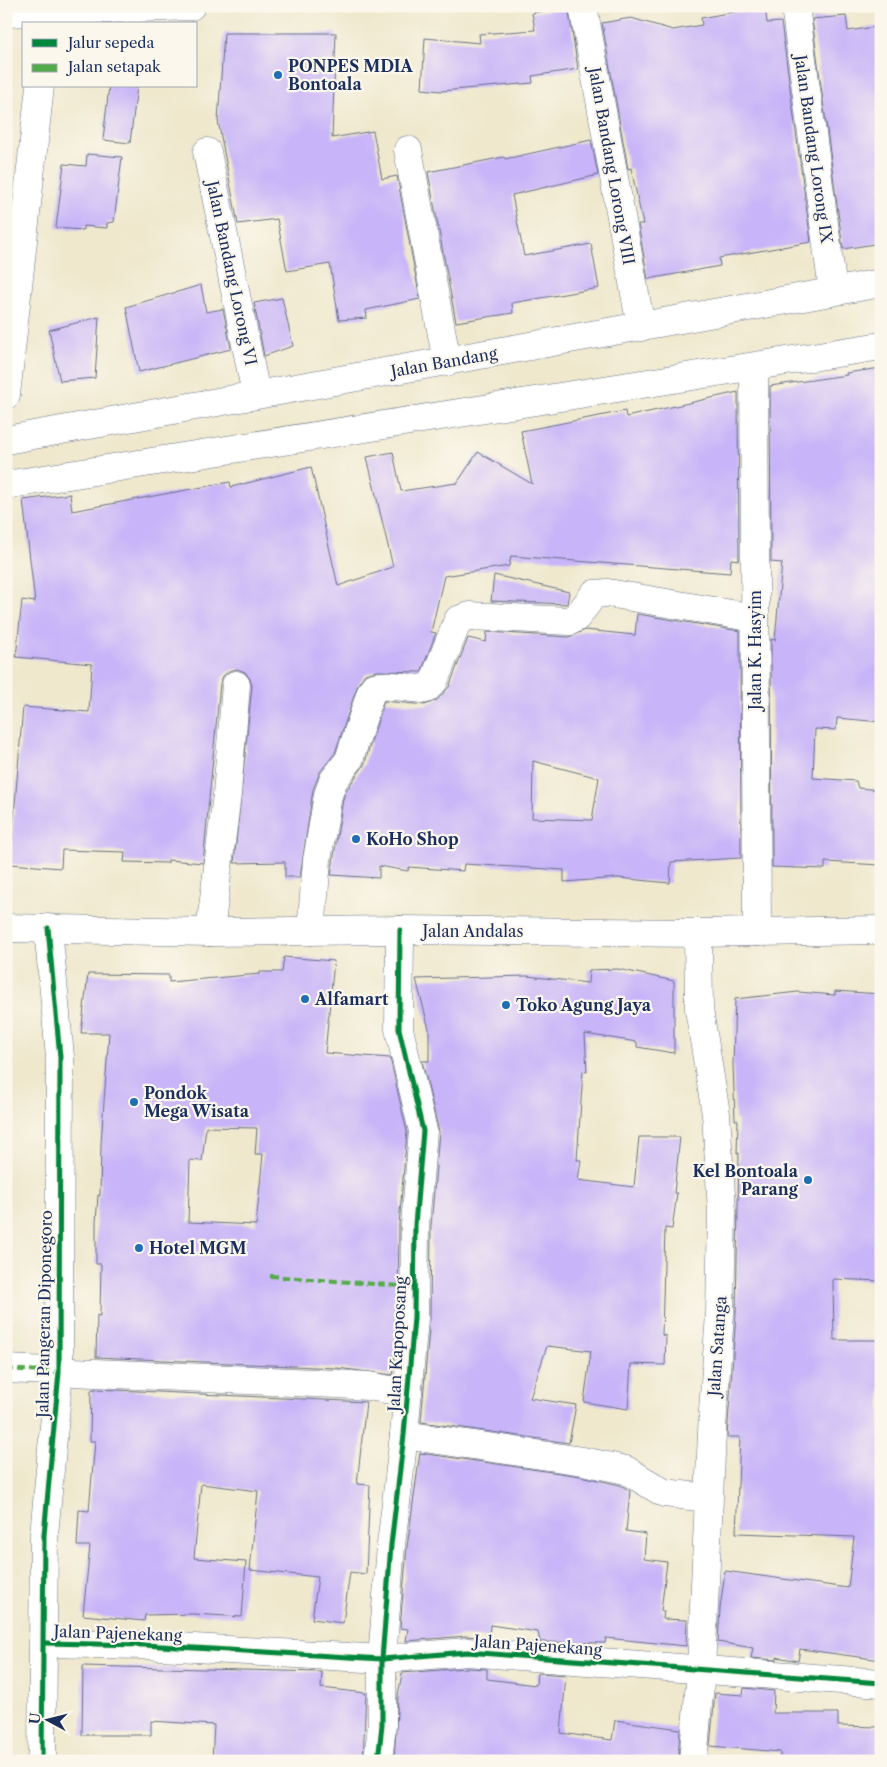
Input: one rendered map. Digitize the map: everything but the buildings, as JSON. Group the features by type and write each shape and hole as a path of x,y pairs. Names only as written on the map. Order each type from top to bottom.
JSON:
{"street":[{"path":"6,13 49,14 191,6"},
{"name":"Jalan Bandang Lorong VIII","path":"583,6 641,327"},
{"name":"Jalan Bandang Lorong IX","path":"795,6 833,291"},
{"path":"6,395 40,88"},
{"path":"408,150 447,362"},
{"name":"Jalan Bandang Lorong VI","path":"207,152 256,394"},
{"name":"Jalan Bandang","path":"6,440 881,283"},
{"path":"6,485 754,368 881,346"},
{"name":"Jalan K. Hasyim","path":"754,368 757,932"},
{"path":"311,931 317,860 328,794 333,780 353,751 371,692 374,687 382,685 406,689 426,689 434,681 458,620 470,616 570,621 577,617 594,594 608,593 755,618"},
{"path":"210,932 236,685"},
{"name":"Jalan Andalas","path":"6,928 210,932 400,930 698,933 881,930"},
{"name":"Jalan Pangeran Diponegoro","path":"42,1761 44,1535 58,1372 60,1057 48,928"},
{"name":"Jalan Kapoposang","path":"378,1761 382,1725 382,1659 391,1546 404,1435 414,1318 415,1225 423,1131 399,1029 400,930"},
{"name":"Jalan Satanga","path":"693,1761 701,1671 708,1498 720,1314 722,1211 716,1114 699,1010 698,933"},
{"path":"6,1369 336,1384 368,1386 408,1393"},
{"path":"404,1435 583,1461 626,1470 664,1493 708,1498"},
{"name":"Jalan Pajenekang","path":"44,1643 144,1645 382,1659 467,1652 881,1683"}],"marked path":[{"path":"270,1276 414,1287"},
{"path":"6,1369 59,1372"}],"cycle path":[{"path":"42,1761 44,1535 59,1372 60,1057 48,928"},
{"path":"378,1761 382,1725 382,1659 391,1545 404,1435 414,1318 415,1225 423,1131 399,1029 400,930"},
{"path":"44,1643 144,1645 382,1659 467,1652 881,1683"}],"place":[{"name":"PONPES MDIA Bontoala","path":"278,75"},
{"name":"KoHo Shop","path":"356,839"},
{"name":"Alfamart","path":"305,999"},
{"name":"Toko Agung Jaya","path":"506,1005"},
{"name":"Pondok Mega Wisata","path":"134,1102"},
{"name":"Kel Bontoala Parang","path":"808,1180"},
{"name":"Hotel MGM","path":"139,1248"}]}
